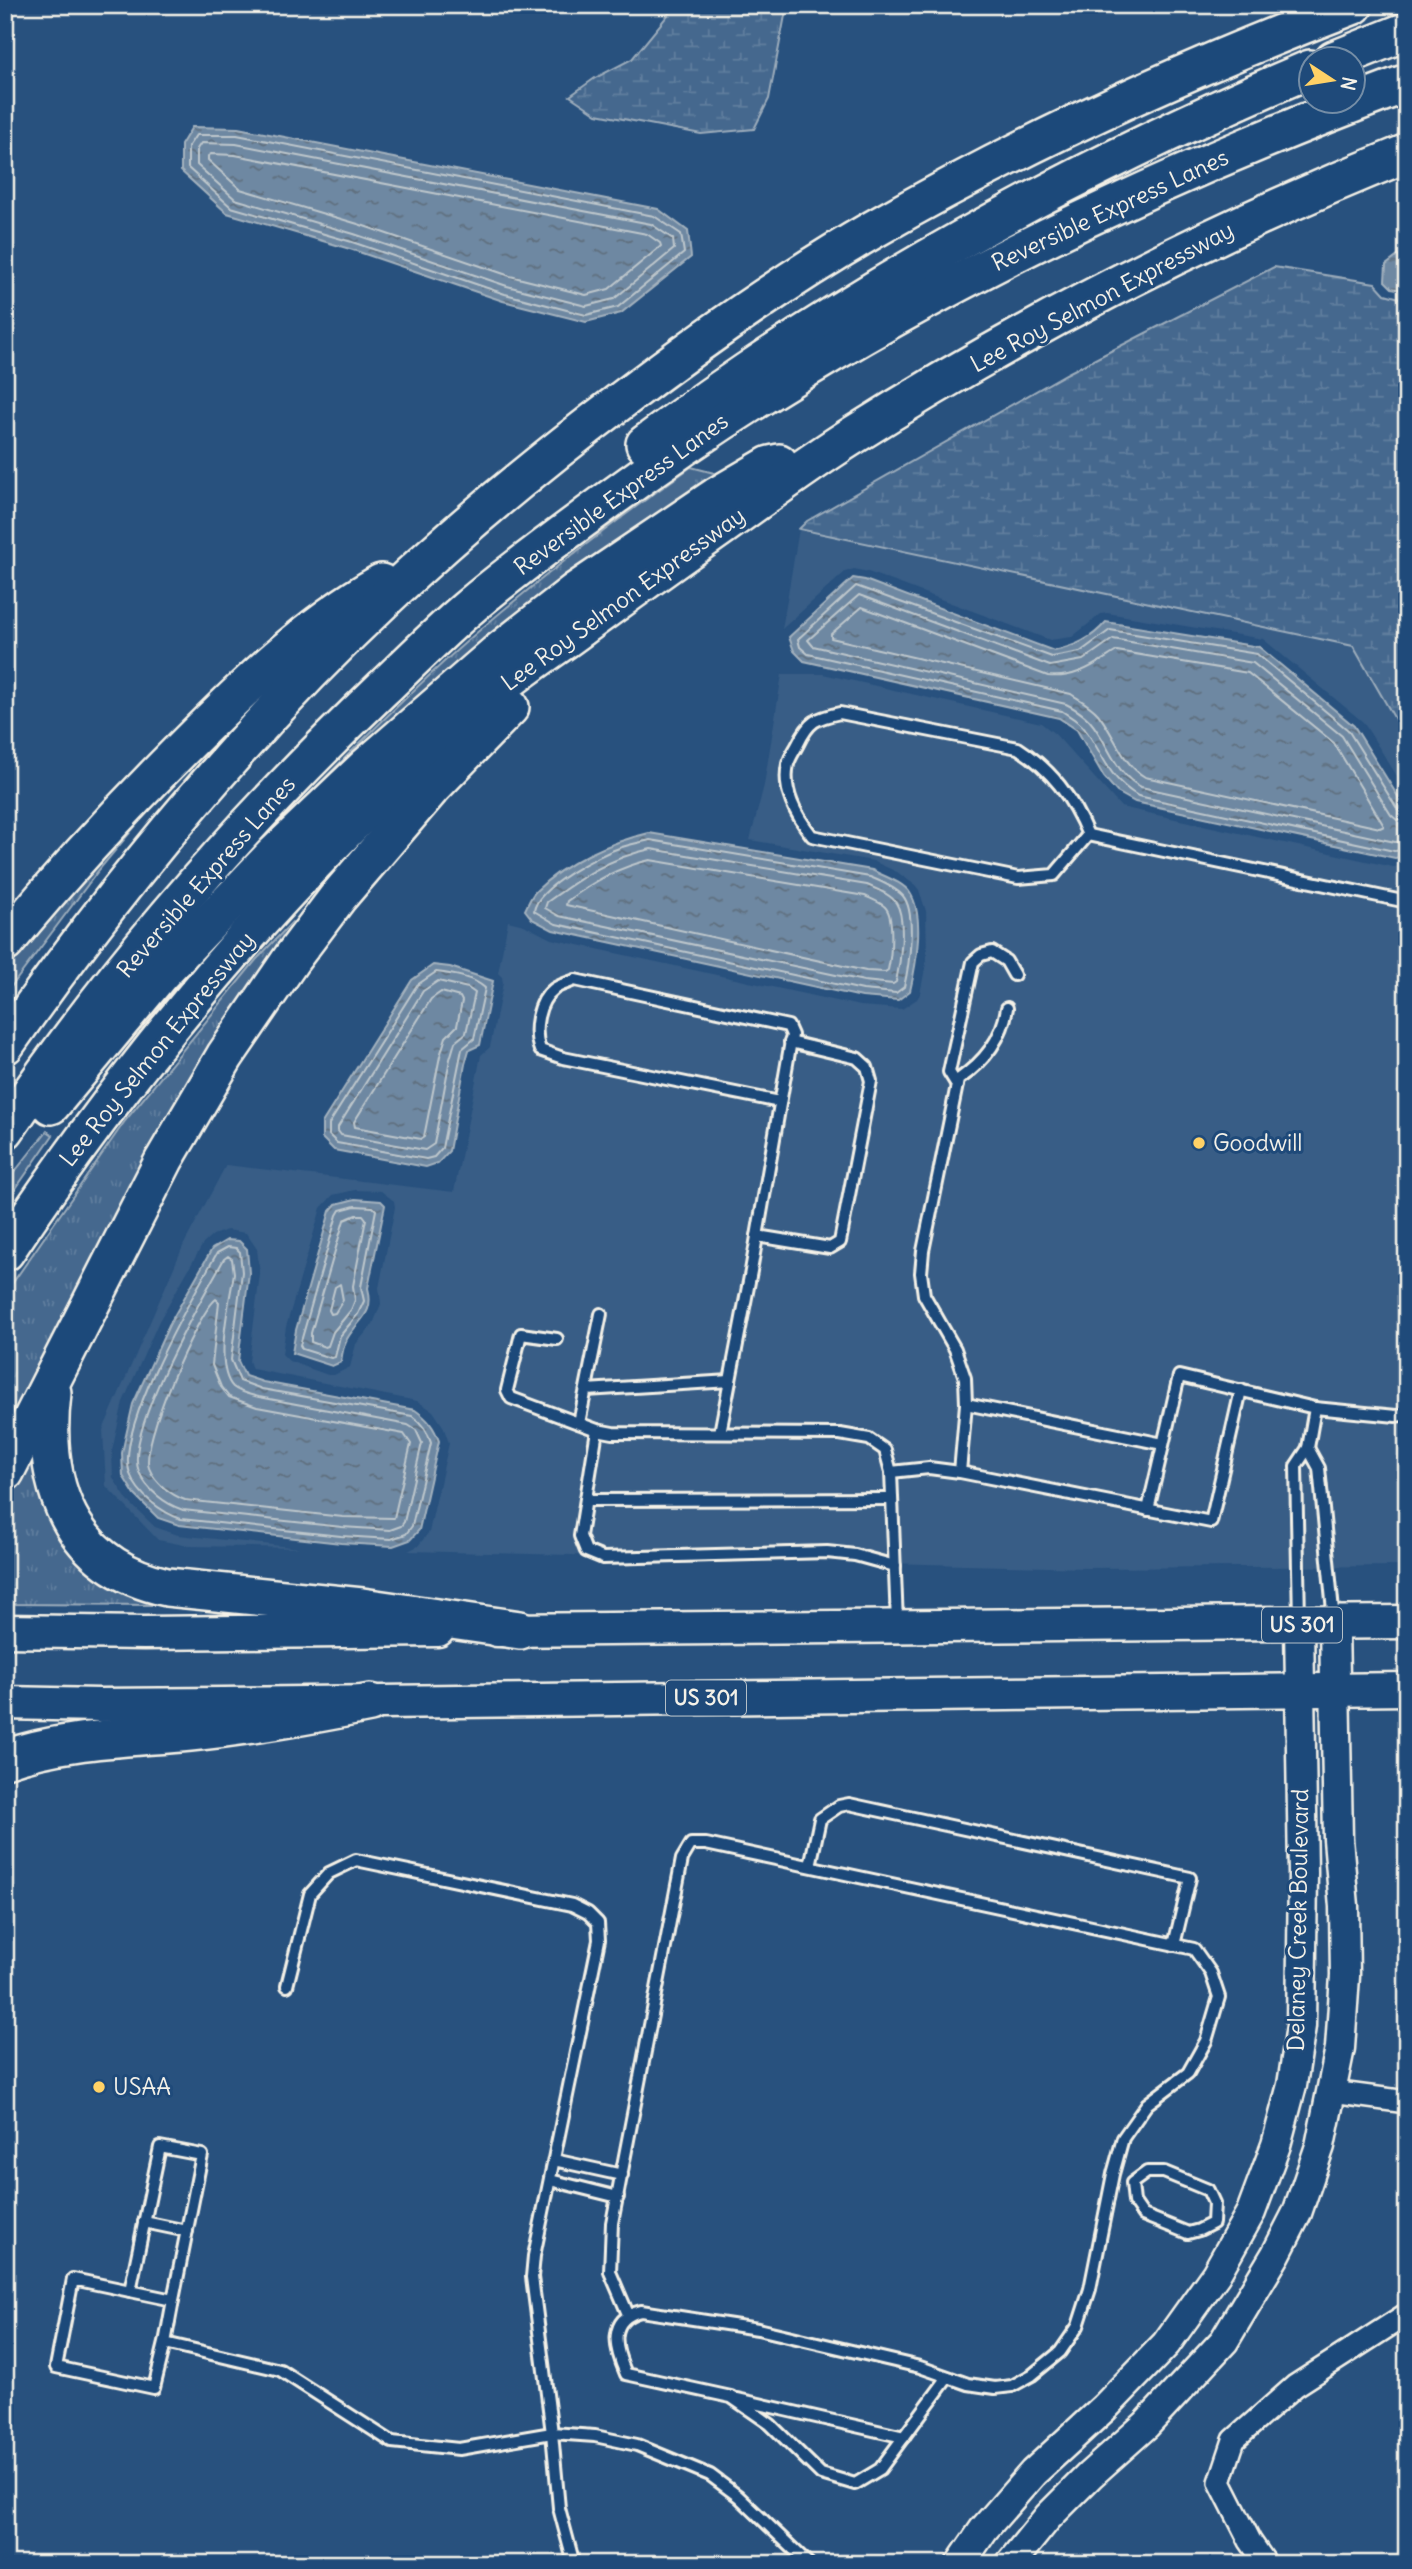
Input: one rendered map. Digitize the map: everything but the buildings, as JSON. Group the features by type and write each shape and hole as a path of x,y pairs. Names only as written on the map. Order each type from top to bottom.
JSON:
{"highway":[{"path":"5,1045 110,903 249,738 349,634 432,556 576,435 690,349 810,269 941,192 1026,147 1123,101 1247,47 1354,5"},
{"path":"1366,47 1407,31"},
{"path":"719,406 870,292 1031,201 1153,139 1296,76"},
{"name":"Reversible Express Lanes","path":"5,1130 130,964 259,813 335,734 468,609 649,455 719,406 1089,216 1296,125 1407,83"},
{"name":"Lee Roy Selmon Expressway","path":"5,1252 120,1089 183,1009 270,910 358,818 467,716 525,667 581,628 757,486 835,447 977,361 1147,269 1339,181 1407,153"},
{"path":"5,1150 50,1105 170,964 273,856 366,767 496,654 564,600 717,496 757,486"},
{"path":"5,943 94,841 210,721 261,673 341,606 432,556"},
{"path":"5,1472 164,1160 225,1056 292,958 338,897 409,813 581,628"},
{"path":"53,1381 49,1434 55,1485 66,1512 81,1536 90,1547 119,1570 167,1587 362,1606 520,1630"},
{"path":"5,1759 52,1745 218,1729 370,1703"}],"main road":[{"name":"US 301","path":"5,1631 144,1633 1407,1622"},
{"name":"US 301","path":"5,1703 370,1703 1407,1689"}],"street":[{"name":"Delaney Creek Boulevard","path":"1010,2564 1048,2517 1146,2425 1224,2341 1266,2274 1297,2213 1320,2146 1332,2092 1340,2048 1345,1976 1344,1906 1338,1839 1334,1624"},
{"name":"Delaney Creek Boulevard","path":"960,2564 984,2529 1033,2473 1105,2407 1166,2344 1216,2274 1238,2236 1251,2212 1276,2145 1292,2085 1301,2026 1299,1625"},
{"path":"1332,2092 1407,2102"},
{"path":"1266,2564 1250,2540 1220,2482 1234,2440 1295,2386 1407,2314"}],"lane":[{"path":"840,713 1018,748 1041,763 1058,782 1078,812 1088,835 1054,875 1018,877 812,836 796,816 788,792 788,764 806,729 819,717 840,713"},
{"path":"1088,835 1407,902"},
{"path":"957,1085 950,1072 974,962 981,955 992,952 1006,961 1014,975"},
{"path":"720,1433 757,1236 792,1035 788,1026 575,980 554,988 542,1004 535,1036 540,1050 563,1058 780,1102"},
{"path":"960,1472 966,1404 965,1378 955,1349 924,1295 921,1273 923,1251 958,1080 974,1069 993,1048 1007,1008"},
{"path":"757,1236 830,1248 840,1242 871,1081 867,1067 857,1058 790,1042"},
{"path":"579,1423 601,1314"},
{"path":"557,1339 521,1334 507,1390 511,1398 597,1430 613,1433 840,1434 869,1439 885,1450 891,1472 897,1626"},
{"path":"1148,1510 1179,1376 1315,1408 1396,1416 1407,1414"},
{"path":"586,1390 730,1381"},
{"path":"891,1472 929,1468 960,1472 1211,1522 1241,1390"},
{"path":"966,1404 1163,1444"},
{"path":"1299,1625 1296,1466 1308,1448 1315,1408"},
{"path":"597,1430 580,1536 586,1550 603,1558 827,1552 855,1555 895,1566"},
{"path":"1308,1448 1320,1468 1334,1624"},
{"path":"586,1500 892,1499"},
{"path":"810,1866 820,1819 839,1805 849,1804 1190,1878 1174,1945"},
{"path":"628,2314 610,2272 612,2223 682,1859 691,1844 706,1844 1194,1949 1212,1973 1219,1997 1206,2041 1188,2073 1147,2104 1123,2138 1090,2289 1078,2326 1060,2352 1032,2375 1012,2386 995,2388 968,2384 920,2367 758,2329 641,2311 628,2314 618,2325 616,2353 626,2374 904,2437"},
{"path":"287,1986 310,1894 328,1873 356,1860 572,1905 588,1913 598,1923 599,1940 534,2256 532,2277 559,2508 574,2564"},
{"path":"130,2291 160,2147 202,2155 187,2231 173,2300 164,2343 155,2388 56,2367 73,2279 130,2291 173,2300"},
{"path":"554,2160 622,2175"},
{"path":"1132,2183 1147,2172 1164,2172 1208,2190 1214,2203 1213,2223"},
{"path":"1113,2174 1132,2183"},
{"path":"550,2180 618,2197"},
{"path":"1132,2183 1134,2202 1143,2215 1188,2233 1199,2231 1213,2223"},
{"path":"144,2222 187,2231"},
{"path":"1213,2223 1238,2236"},
{"path":"164,2343 280,2370 392,2442 459,2449 552,2433 637,2445 710,2475 738,2496 808,2564"},
{"path":"731,2397 771,2424 821,2474 855,2484 880,2469 948,2377"}],"shaded area":[{"path":"799,529 1353,646 1407,740 1407,792 1363,722 1263,639 1107,613 1101,614 1072,637 1050,640 854,569 845,572 782,629"},
{"path":"782,674 823,674 1041,723 1055,734 1121,807 1393,867 1407,865 1407,1566 1087,1568 408,1551 418,1546 429,1532 449,1443 443,1426 433,1411 417,1401 252,1369 249,1361 260,1274 257,1249 246,1233 227,1230 213,1235 203,1244 159,1321 123,1402 112,1451 113,1478 128,1501 155,1527 178,1535 301,1548 189,1546 158,1540 106,1486 103,1430 184,1244 226,1165 454,1192 481,1055 490,1047 503,983 498,973 508,921 524,925 551,939 860,1006 902,1009 917,999 927,958 926,911 919,890 897,872 873,861 750,840 764,785","holes":["355,1190 381,1191 394,1201 395,1207 379,1288 381,1304 373,1324 356,1344 350,1367 328,1375 289,1361 282,1354 286,1327 321,1208 333,1195"]}],"green space":[{"path":"672,5 787,5 769,99 754,129 701,134 597,114 570,96 595,78 632,59 668,15"},
{"path":"1274,267 1375,283 1385,294 1407,300 1407,740 1353,646 799,529 807,521 1066,374"},
{"path":"691,467 718,474 317,793 312,791 420,684 485,626 572,555"},
{"path":"176,777 98,871 5,995 5,954"},
{"path":"292,922 302,930 5,1446 5,1294 125,1121 256,960"},
{"path":"47,1131 53,1135 5,1204 5,1184"},
{"path":"29,1440 42,1473 164,1593 162,1605 5,1604 5,1488"}],"water":[{"path":"192,127 238,128 658,209 688,231 691,257 621,313 586,322 503,301 350,249 227,213 181,171 181,145"},
{"path":"1407,249 1407,291 1392,288 1385,281 1386,265"},
{"path":"853,578 865,580 1054,651 1083,641 1106,622 1259,647 1354,726 1407,811 1407,856 1395,858 1135,802 1117,792 1104,777 1077,730 1059,718 804,661 794,651 789,637"},
{"path":"649,833 872,870 898,882 910,893 917,915 917,955 910,991 898,1000 862,997 553,930 532,919 525,910 536,891 574,862 619,842"},
{"path":"433,965 450,967 493,981 480,1045 469,1050 465,1064 449,1151 438,1163 426,1167 334,1150 322,1138 322,1123 412,980"},
{"path":"355,1199 381,1201 385,1205 368,1288 369,1305 347,1339 341,1362 332,1366 292,1353 330,1211 336,1204"},
{"path":"227,1240 239,1241 247,1249 249,1273 238,1361 245,1376 263,1382 415,1410 433,1427 439,1441 419,1530 410,1540 393,1546 341,1543 179,1525 158,1518 135,1495 123,1476 122,1453 133,1404 169,1325 212,1249"}],"place":[{"name":"Goodwill","path":"1199,1143"},
{"name":"USAA","path":"99,2087"}]}
